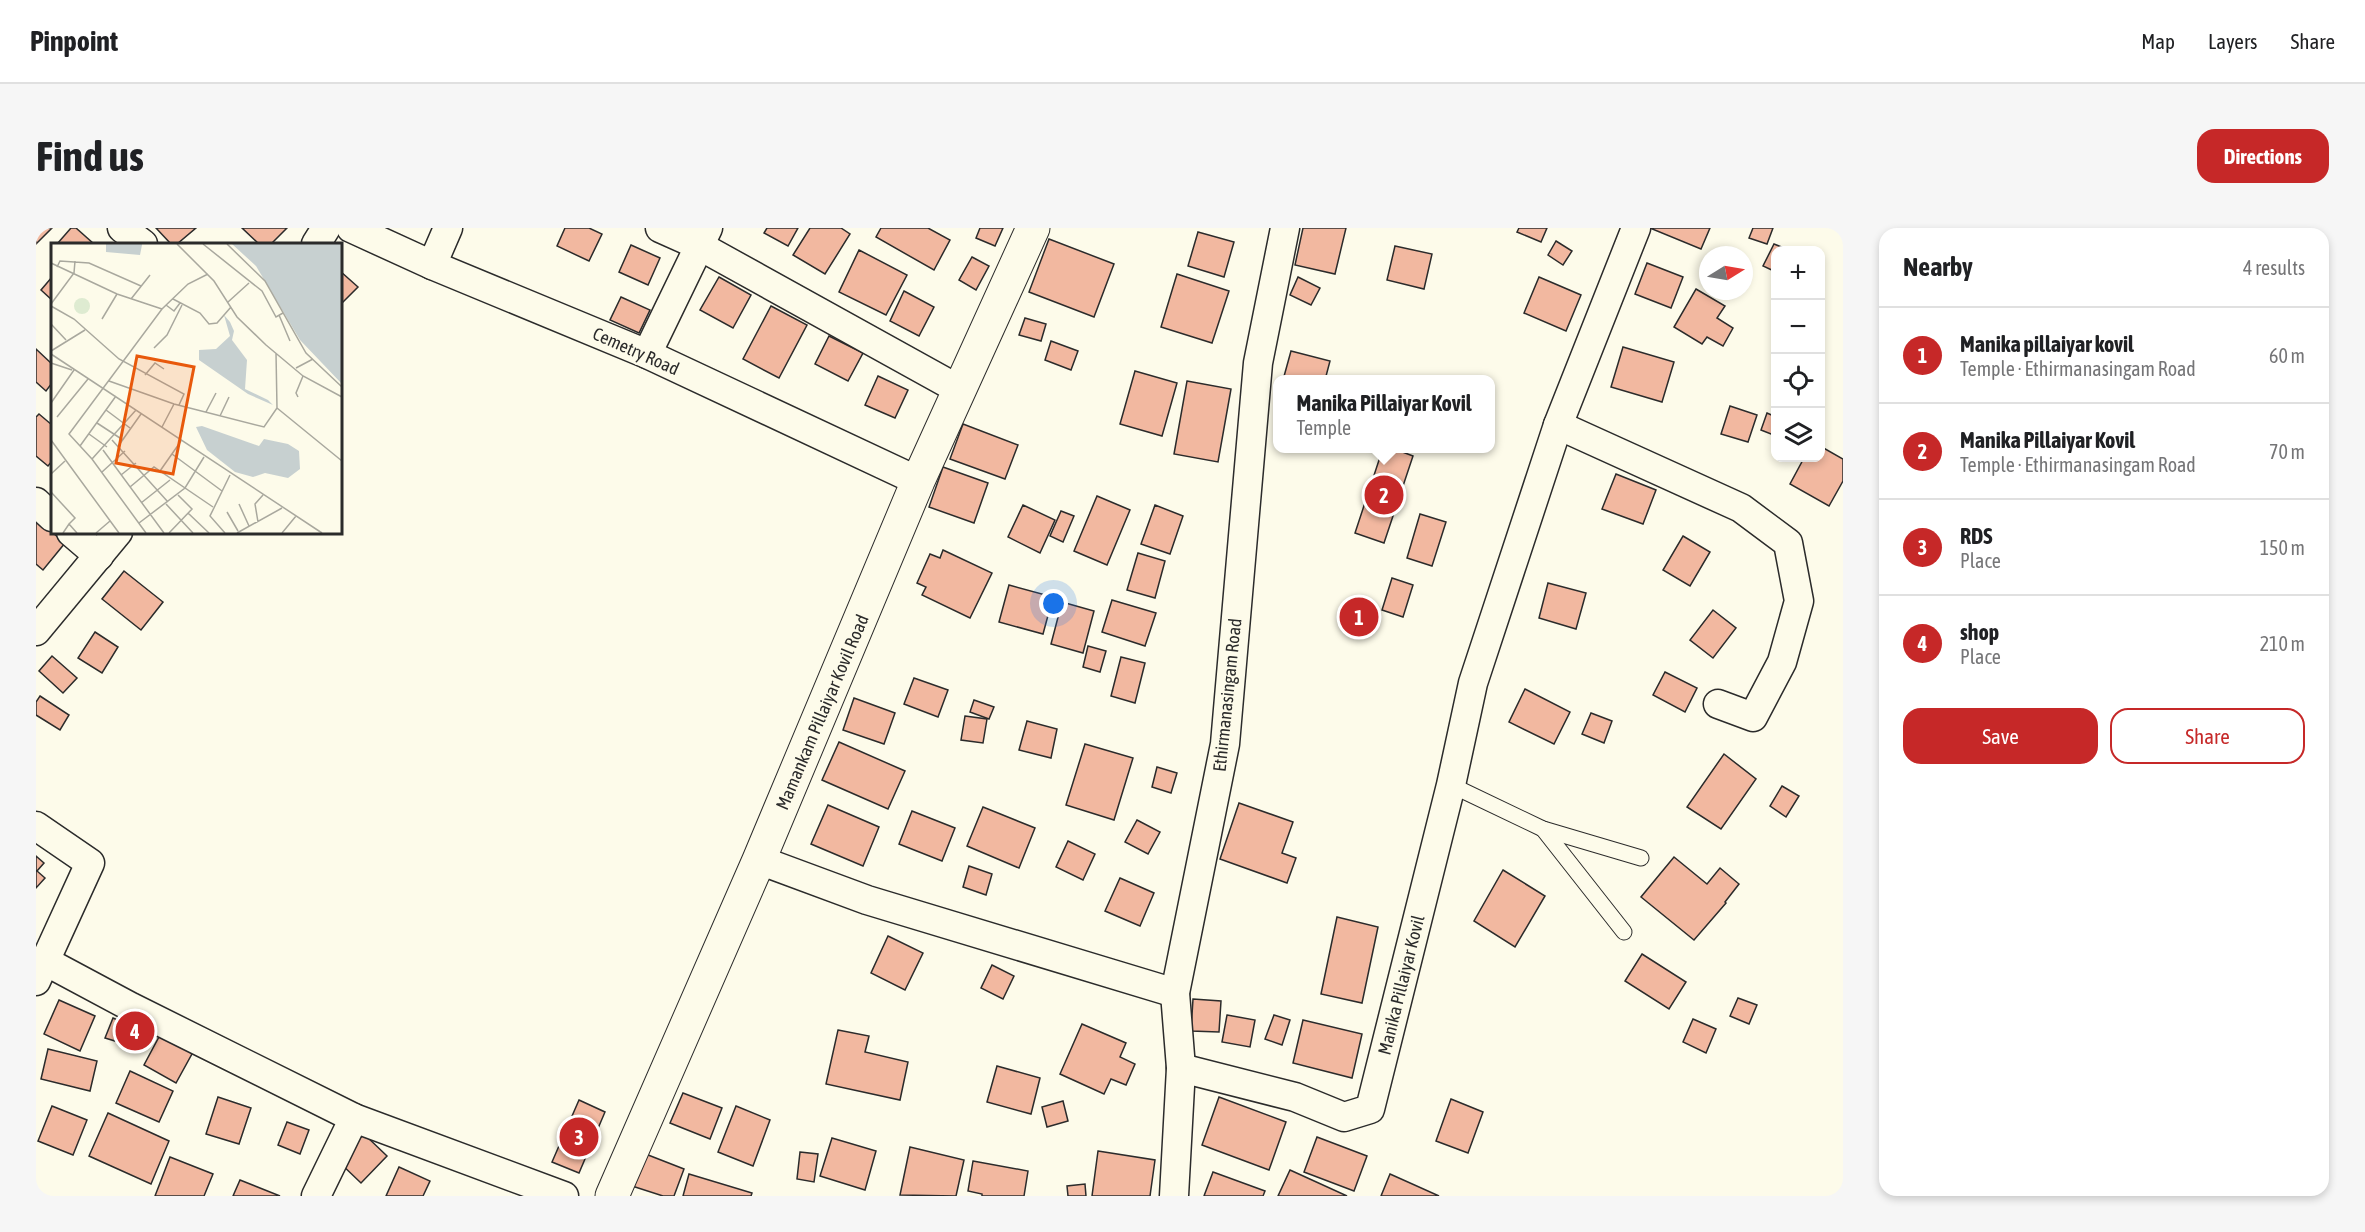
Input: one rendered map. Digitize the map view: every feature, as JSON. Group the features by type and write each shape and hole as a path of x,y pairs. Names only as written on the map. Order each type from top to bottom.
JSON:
{"main road":[{"name":"Mamankam Pillaiyar Kovil Road","path":"612,1196 759,860 958,389 1033,228"}],"street":[{"path":"122,228 142,243"},
{"path":"317,243 326,228"},
{"name":"Cemetry Road","path":"351,228 432,265 647,354 918,481"},
{"path":"432,265 448,228"},
{"path":"660,228 703,237 958,389"},
{"name":"Ethirmanasingam Road","path":"1174,1196 1181,1068 1175,993 1225,744 1258,363 1285,228"},
{"name":"Manika Pillaiyar Kovil","path":"1181,1068 1295,1097 1344,1117 1370,1108 1451,785 1473,683 1558,425 1636,228"},
{"path":"647,354 703,237"},
{"path":"1558,425 1741,507 1788,543 1799,602 1782,662 1753,717 1718,704"},
{"path":"36,502 51,515"},
{"path":"73,534 99,556"},
{"path":"36,631 116,534"},
{"path":"36,826 90,862 41,971 131,1007 354,1118 564,1196"},
{"path":"759,860 867,900 1175,993"},
{"path":"316,1196 354,1118"}],"lane":[{"path":"1451,785 1543,830 1641,858"},
{"path":"1543,830 1624,932"}],"building":[{"path":"36,228 52,228 36,244"},
{"path":"71,228 76,228 93,243 58,243"},
{"path":"156,228 196,228 178,243 170,243"},
{"path":"242,228 287,228 272,243 258,243"},
{"path":"565,228 589,228 602,234 589,261 557,246"},
{"path":"767,228 798,228 788,246 764,233"},
{"path":"810,228 841,228 850,234 825,274 793,255"},
{"path":"881,228 928,228 950,240 934,270 876,237"},
{"path":"980,228 1003,228 995,246 976,238"},
{"path":"1303,228 1346,228 1335,274 1295,265"},
{"path":"1519,228 1547,228 1541,242 1517,232"},
{"path":"1650,228 1710,228 1702,246 1699,246 1699,248"},
{"path":"1753,228 1773,228 1767,244 1749,238"},
{"path":"1198,232 1234,242 1224,277 1188,266"},
{"path":"1049,239 1114,264 1094,317 1029,292"},
{"path":"1556,241 1572,251 1563,265 1548,255"},
{"path":"631,245 660,258 648,285 619,272"},
{"path":"1395,246 1432,254 1424,289 1387,280"},
{"path":"859,250 907,275 886,315 839,292"},
{"path":"1771,250 1771,270 1763,266"},
{"path":"972,257 989,266 976,290 959,280"},
{"path":"1647,263 1683,277 1671,308 1635,294"},
{"path":"342,273 358,287 342,303"},
{"path":"1177,274 1229,291 1212,343 1161,327"},
{"path":"719,277 751,295 733,328 700,310"},
{"path":"1298,277 1320,288 1311,305 1290,295"},
{"path":"1539,277 1581,295 1566,331 1524,313"},
{"path":"51,278 51,299 41,290"},
{"path":"1696,289 1699,291 1699,300 1715,300 1725,306 1717,318 1733,328 1723,346 1707,337 1702,344 1674,327"},
{"path":"904,291 934,307 919,336 890,321"},
{"path":"621,297 650,310 639,333 610,320"},
{"path":"771,306 807,325 779,378 743,359"},
{"path":"1025,318 1046,324 1041,341 1019,335"},
{"path":"829,336 863,353 848,381 815,364"},
{"path":"1051,341 1078,351 1071,370 1045,360"},
{"path":"1623,347 1674,362 1662,402 1611,387"},
{"path":"36,349 51,363 51,384 46,391 36,382"},
{"path":"1291,351 1330,361 1326,375 1284,375"},
{"path":"1135,371 1177,383 1162,436 1120,424"},
{"path":"878,376 908,390 895,418 865,405"},
{"path":"1187,381 1231,389 1218,462 1174,454"},
{"path":"1730,406 1757,415 1748,442 1721,434"},
{"path":"1767,413 1771,415 1771,434 1761,430"},
{"path":"39,414 51,424 51,462 48,466 36,456 36,417"},
{"path":"963,424 1018,445 1005,479 950,459"},
{"path":"1825,449 1843,459 1843,481 1829,506 1790,484 1802,462 1825,462"},
{"path":"1381,453 1405,453 1413,456 1384,543 1355,533"},
{"path":"943,467 988,483 974,523 929,507"},
{"path":"1616,474 1656,490 1643,524 1602,509"},
{"path":"1097,496 1130,510 1107,565 1074,551"},
{"path":"1023,505 1055,520 1040,553 1008,537"},
{"path":"1155,505 1183,516 1170,554 1141,544"},
{"path":"1061,511 1074,516 1063,542 1050,536"},
{"path":"1420,514 1446,522 1432,566 1407,558"},
{"path":"36,519 51,531 51,534 65,543 43,570 36,564"},
{"path":"1683,536 1710,552 1690,586 1663,570"},
{"path":"943,550 992,573 970,618 922,595 926,587 917,583 930,554 940,558"},
{"path":"1138,553 1165,561 1155,598 1127,590"},
{"path":"124,571 163,602 141,630 102,599"},
{"path":"1392,578 1413,585 1403,617 1382,610"},
{"path":"1548,583 1586,593 1576,629 1539,618"},
{"path":"1009,585 1053,597 1043,634 999,622"},
{"path":"1112,600 1156,613 1145,646 1102,632"},
{"path":"1062,602 1094,611 1083,653 1051,644"},
{"path":"1713,610 1736,628 1713,658 1690,640"},
{"path":"95,632 118,647 102,673 78,658"},
{"path":"1088,646 1106,651 1100,672 1083,667"},
{"path":"52,656 77,678 63,693 39,671"},
{"path":"1121,657 1145,663 1135,703 1111,696"},
{"path":"1665,672 1697,688 1685,712 1653,695"},
{"path":"914,678 948,690 938,717 904,704"},
{"path":"1525,689 1570,712 1554,744 1509,722"},
{"path":"40,696 69,715 60,730 36,715 36,702"},
{"path":"854,698 895,713 884,744 843,730"},
{"path":"974,700 994,707 989,719 970,712"},
{"path":"1591,713 1612,721 1604,743 1582,734"},
{"path":"965,716 987,719 983,743 961,740"},
{"path":"1027,721 1057,729 1051,758 1019,750"},
{"path":"839,742 905,771 888,809 822,780"},
{"path":"1085,744 1133,758 1114,820 1066,805"},
{"path":"1724,754 1756,779 1721,829 1687,807"},
{"path":"1157,767 1177,773 1171,793 1152,787"},
{"path":"1782,786 1799,796 1786,817 1770,806"},
{"path":"1239,803 1293,822 1282,853 1296,858 1287,883 1220,859"},
{"path":"828,805 879,827 863,866 811,844"},
{"path":"983,807 1035,828 1019,868 967,846"},
{"path":"912,811 955,828 942,861 899,844"},
{"path":"1137,820 1160,832 1148,854 1125,842"},
{"path":"1068,841 1095,854 1083,880 1056,867"},
{"path":"36,856 44,863 37,871 45,878 36,888"},
{"path":"1674,857 1707,884 1720,868 1739,884 1694,940 1641,897"},
{"path":"969,866 992,874 986,895 963,887"},
{"path":"1503,870 1545,896 1515,947 1474,921"},
{"path":"1120,878 1154,893 1140,926 1105,911"},
{"path":"1337,917 1378,927 1362,1003 1321,994"},
{"path":"888,936 923,953 905,990 871,973"},
{"path":"1642,954 1686,982 1669,1009 1625,981"},
{"path":"992,965 1014,976 1003,999 981,988"},
{"path":"1738,998 1757,1005 1749,1024 1730,1016"},
{"path":"1193,999 1221,1001 1219,1032 1191,1031"},
{"path":"59,1000 95,1016 80,1051 44,1034"},
{"path":"1227,1015 1255,1020 1250,1047 1222,1042"},
{"path":"1274,1015 1290,1020 1282,1045 1265,1039"},
{"path":"113,1018 122,1022 115,1041 105,1038"},
{"path":"1693,1019 1716,1029 1706,1053 1683,1042"},
{"path":"133,1020 143,1024 136,1041 127,1038"},
{"path":"1303,1020 1362,1034 1352,1078 1293,1063"},
{"path":"1082,1024 1126,1043 1120,1057 1135,1064 1126,1085 1111,1079 1104,1094 1060,1074"},
{"path":"838,1030 869,1036 865,1052 908,1062 900,1100 826,1084"},
{"path":"160,1035 193,1052 176,1083 144,1065"},
{"path":"48,1049 97,1061 90,1091 41,1079"},
{"path":"997,1066 1040,1078 1031,1114 987,1102"},
{"path":"130,1071 173,1091 159,1122 116,1103"},
{"path":"683,1093 722,1108 710,1139 670,1123"},
{"path":"218,1097 251,1108 239,1144 206,1134"},
{"path":"1219,1097 1286,1122 1269,1170 1202,1145"},
{"path":"1451,1099 1483,1112 1468,1153 1436,1141"},
{"path":"579,1100 605,1112 579,1173 552,1162"},
{"path":"1063,1101 1068,1121 1047,1127 1042,1107"},
{"path":"52,1106 87,1120 73,1155 38,1141"},
{"path":"736,1106 770,1120 753,1166 718,1152"},
{"path":"108,1113 169,1141 151,1184 89,1156"},
{"path":"287,1122 309,1130 300,1154 278,1145"},
{"path":"364,1134 387,1156 361,1183 338,1161"},
{"path":"1317,1137 1367,1156 1354,1191 1304,1172"},
{"path":"832,1138 876,1151 865,1190 820,1176"},
{"path":"910,1147 964,1160 956,1196 900,1195"},
{"path":"1098,1151 1155,1160 1150,1196 1092,1196"},
{"path":"800,1152 818,1154 814,1182 797,1179"},
{"path":"643,1153 684,1169 674,1196 663,1196 632,1186"},
{"path":"170,1157 213,1174 204,1196 155,1196"},
{"path":"973,1161 1028,1171 1024,1196 982,1196 982,1194 968,1191"},
{"path":"399,1167 430,1181 423,1196 386,1196"},
{"path":"1290,1170 1347,1196 1278,1196"},
{"path":"1213,1172 1265,1191 1263,1196 1204,1196"},
{"path":"689,1174 752,1193 751,1196 683,1196"},
{"path":"1390,1174 1439,1196 1381,1196"},
{"path":"240,1180 280,1196 233,1196"},
{"path":"1085,1184 1086,1196 1068,1196 1067,1186"}],"place":[{"name":"Manika Pillaiyar Kovil","path":"1384,495"},
{"name":"Manika pillaiyar kovil","path":"1359,617"},
{"name":"shop","path":"135,1031"},
{"name":"RDS","path":"579,1137"}]}
